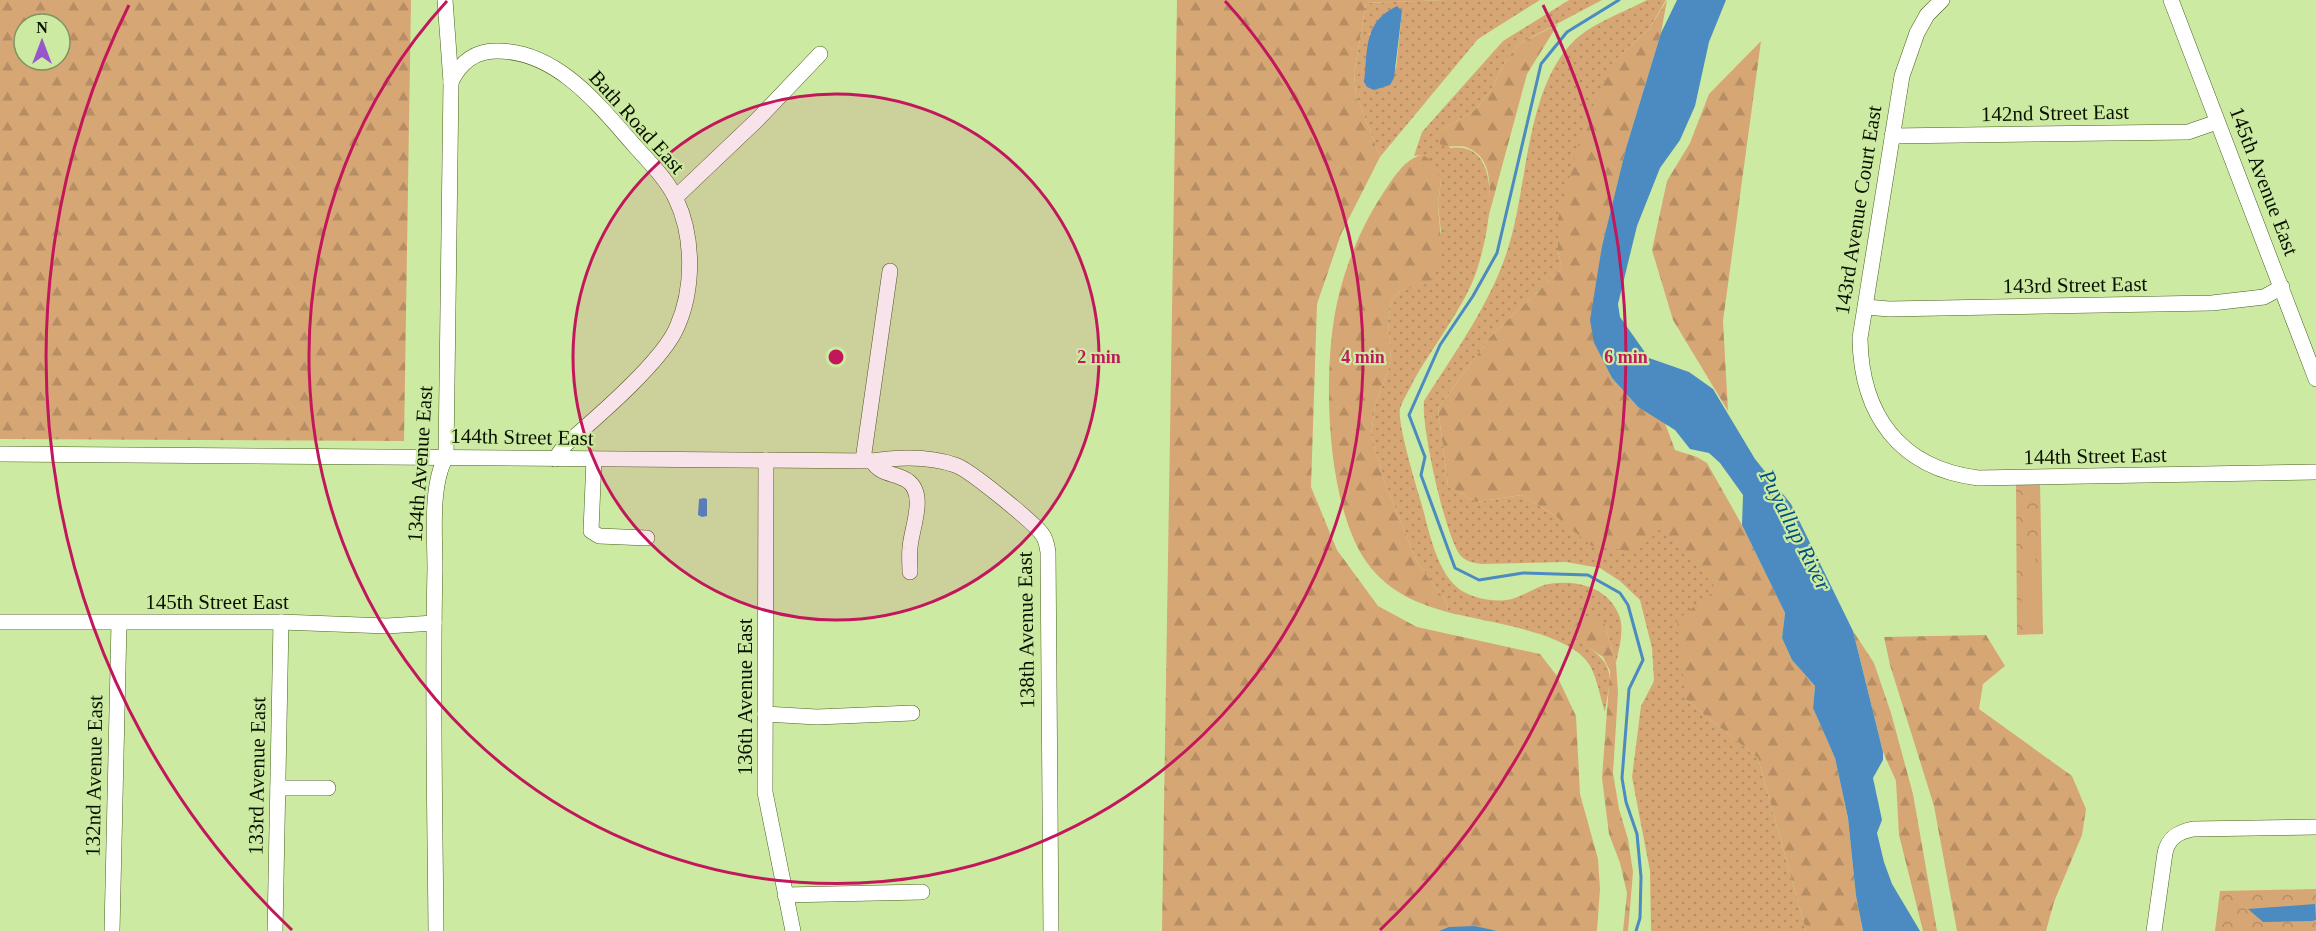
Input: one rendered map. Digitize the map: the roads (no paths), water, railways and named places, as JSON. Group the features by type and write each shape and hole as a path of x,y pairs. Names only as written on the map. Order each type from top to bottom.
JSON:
{"street":[{"name":"134th Avenue East","path":"436,931 434,623 436,509 439,469 446,457 451,82 445,0"},
{"name":"143rd Avenue Court East","path":"1889,432 1866,390 1862,377 1860,338 1908,51 1927,15 1942,0"},
{"name":"145th Avenue East","path":"2171,0 2316,379"},
{"name":"Bath Road East","path":"451,82 456,71 470,57 491,51 526,55 555,67 586,93 620,129 676,197 686,227 687,297 676,330 667,346 565,445 555,459"},
{"path":"676,197 757,120 820,54"},
{"name":"142nd Street East","path":"1892,136 2188,132 2217,122"},
{"path":"890,271 868,461 882,472 903,478 915,490 917,503 910,548 910,572"},
{"name":"143rd Street East","path":"1866,307 1889,309 2212,303 2257,299 2282,287"},
{"name":"144th Street East","path":"1889,432 1902,446 1929,465 1943,471 1978,478 2316,472"},
{"name":"144th Street East","path":"0,454 868,461"},
{"name":"138th Avenue East","path":"868,461 895,458 922,459 958,465 1027,517 1045,537 1049,565 1051,931"},
{"path":"594,459 591,531 599,536 647,538"},
{"name":"136th Avenue East","path":"766,460 765,792 793,931"},
{"name":"145th Street East","path":"0,622 281,622 354,626 434,623"},
{"name":"133rd Avenue East","path":"275,931 281,622"},
{"name":"132nd Avenue East","path":"112,931 119,623"},
{"path":"765,714 817,717 912,713"},
{"path":"278,788 328,788"},
{"path":"2154,931 2170,832 2193,829 2316,827"},
{"path":"785,895 922,892"}],"water":[{"name":"Puyallup River","path":"1677,0 1726,0 1709,42 1695,106 1680,140 1660,168 1637,226 1618,304 1620,317 1649,358 1689,372 1713,389 1755,459 1791,504 1853,631 1883,752 1883,760 1873,778 1882,820 1877,833 1892,884 1920,931 1863,931 1856,896 1848,818 1835,758 1813,708 1815,686 1792,660 1782,638 1785,613 1742,525 1743,495 1720,463 1709,453 1690,449 1675,430 1638,407 1612,378 1594,343 1590,320 1602,246 1626,148 1661,33"},
{"path":"1397,6 1402,11 1394,78 1390,85 1374,90 1367,87 1364,82 1369,38 1378,20"},
{"path":"699,499 707,499 707,516 702,517 698,515"},
{"path":"2315,904 2316,920 2312,921 2263,922 2248,909"},
{"path":"1475,926 1497,931 1439,931 1449,927"}],"waterway":[{"path":"1619,0 1567,32 1541,64 1497,253 1473,296 1440,345 1409,415 1425,457 1421,475 1455,568 1479,580 1523,573 1588,575 1620,593 1628,605 1643,660 1629,689 1622,778 1626,802 1637,834 1641,877 1640,918 1636,931"}]}
